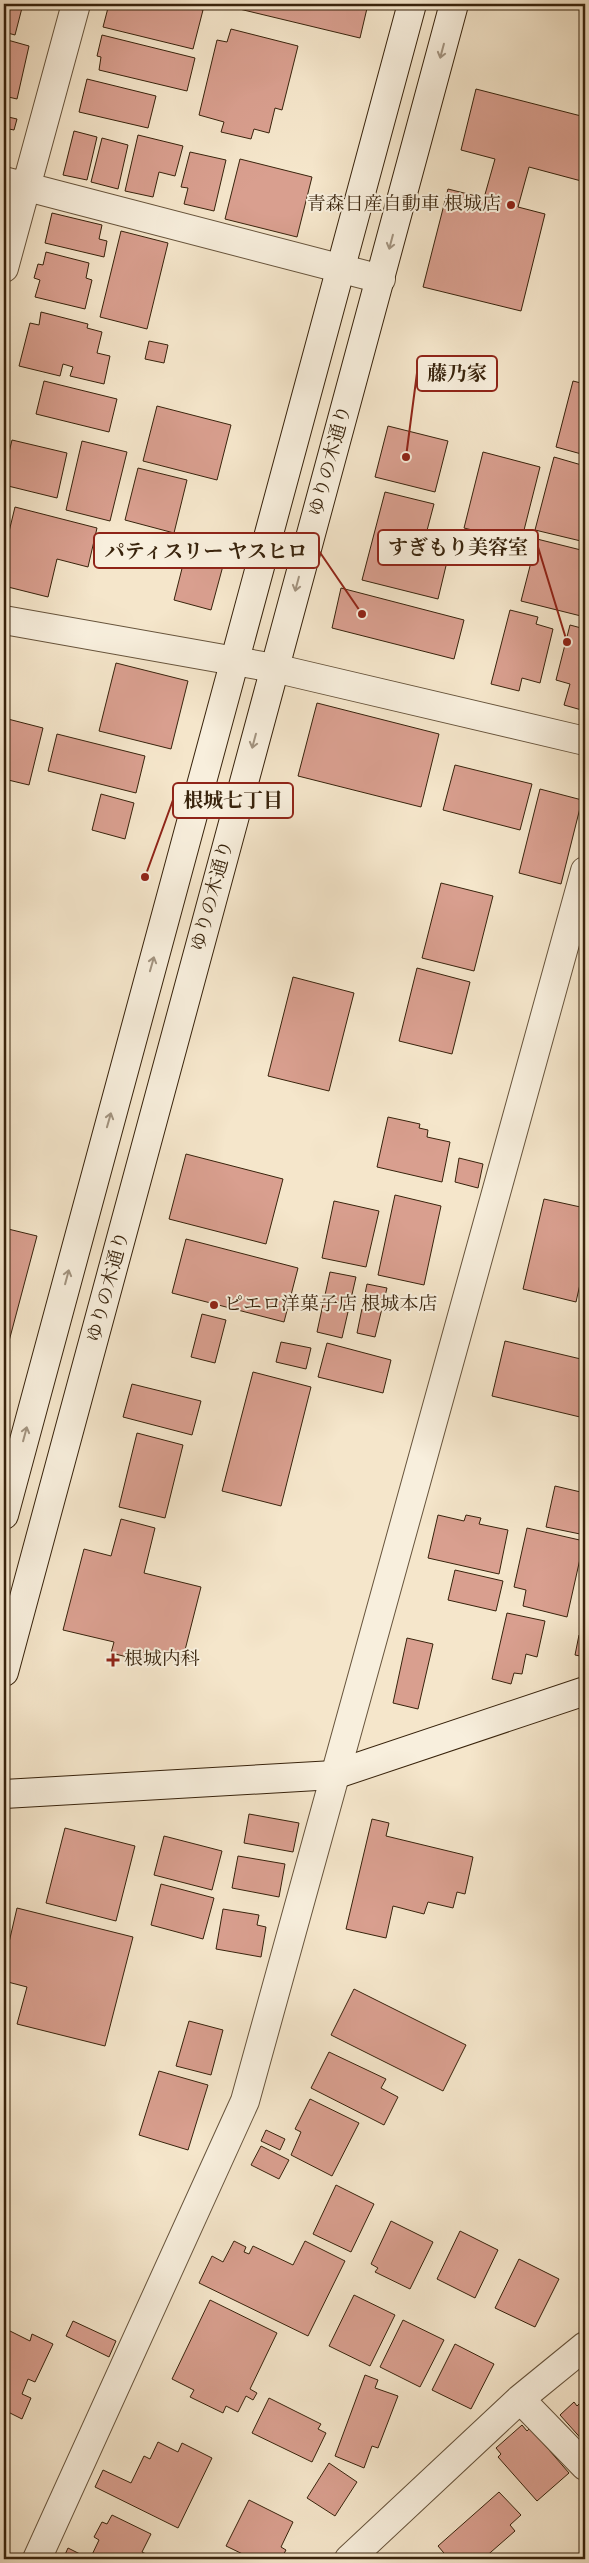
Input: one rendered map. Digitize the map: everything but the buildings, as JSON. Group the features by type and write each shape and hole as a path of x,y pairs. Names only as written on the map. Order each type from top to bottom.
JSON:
{"street":[{"path":"4,268 15,184 76,4"},
{"name":"ゆりの木通り","path":"4,1515 94,1175 236,663 412,4"},
{"name":"ゆりの木通り","path":"4,1672 454,4"},
{"path":"15,184 381,279"},
{"path":"4,620 236,663 274,668 585,740"},
{"path":"37,2559 245,2100 585,871"},
{"path":"4,1794 334,1775 585,1691"},
{"path":"349,2559 520,2399 585,2346"},
{"path":"520,2399 585,2466"}],"place":[{"name":"青森日産自動車 根城店","path":"511,205"},
{"name":"藤乃家","path":"406,457"},
{"name":"パティスリー ヤスヒロ","path":"362,614"},
{"name":"すぎもり美容室","path":"567,642"},
{"name":"根城七丁目","path":"145,877"},
{"name":"ピエロ洋菓子店 根城本店","path":"214,1305"},
{"name":"根城内科","path":"113,1660"}]}
